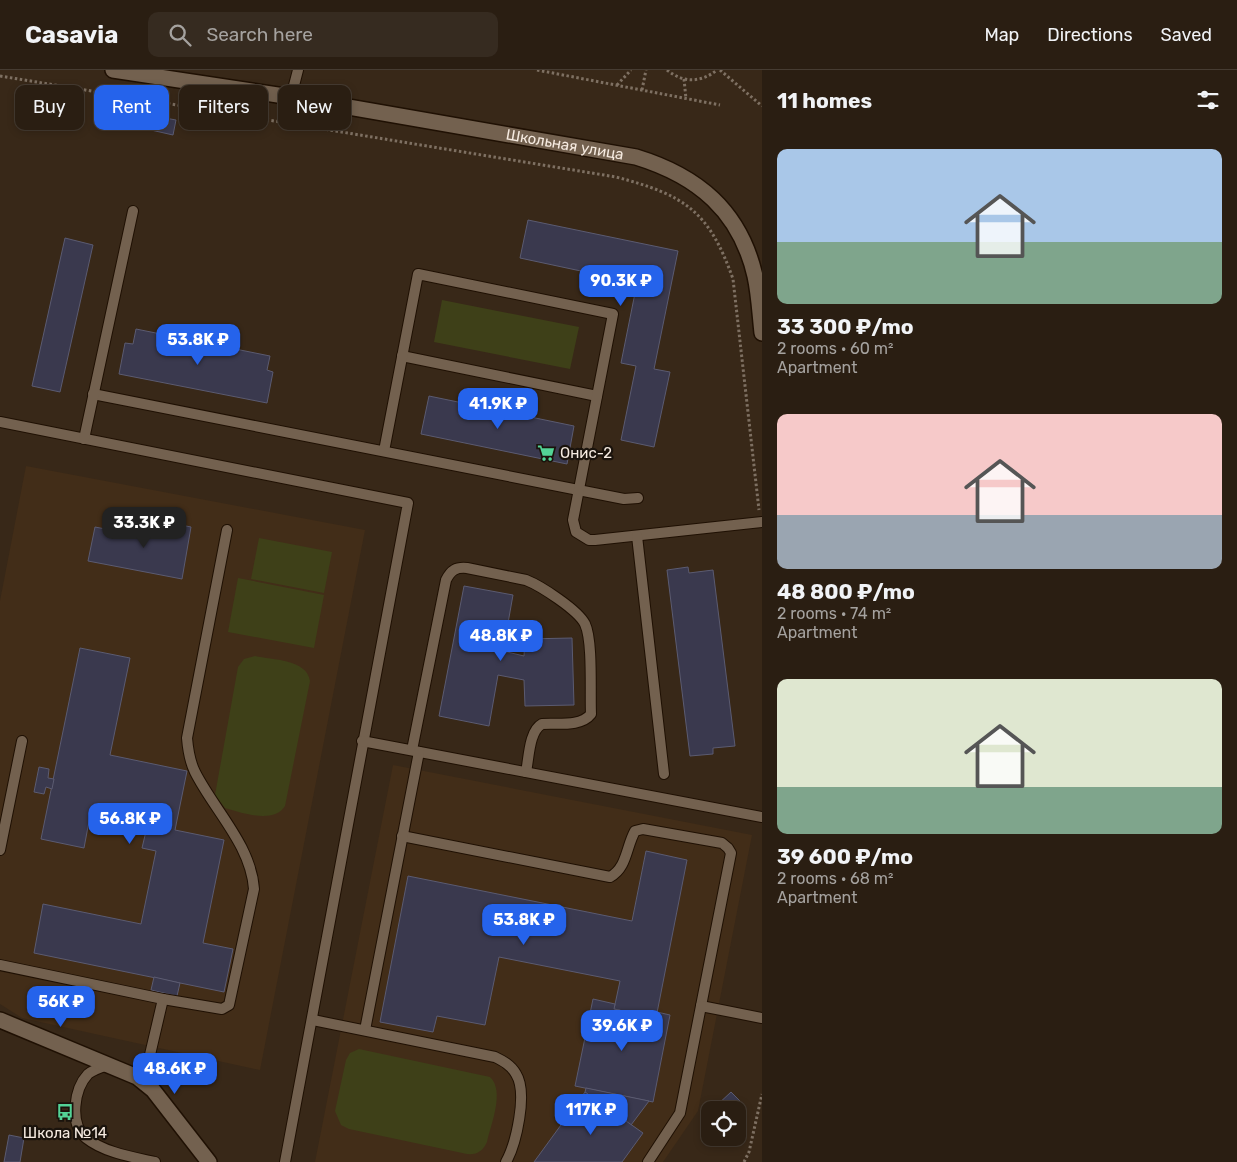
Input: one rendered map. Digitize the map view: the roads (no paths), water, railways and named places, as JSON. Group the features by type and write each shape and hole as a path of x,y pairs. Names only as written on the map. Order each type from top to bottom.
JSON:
{"street":[{"name":"Школьная улица","path":"113,70 278,95"},
{"name":"Школьная улица","path":"351,108 636,158 678,173 714,199 731,218 740,235 755,277 762,334"},
{"path":"0,1020 112,1064 137,1077 153,1090 209,1162"}],"lane":[{"path":"294,85 298,70"},
{"path":"84,439 133,211"},
{"path":"384,451 418,274 613,314 579,490 574,520 576,532 589,540 595,540 761,522"},
{"path":"402,356 597,396"},
{"path":"93,394 624,499 638,498"},
{"path":"0,422 408,503 362,741 313,1020 285,1162"},
{"path":"0,965 163,999 222,1009 229,1005 254,889 253,880 242,848 194,771 187,738 226,530"},
{"path":"637,536 664,774"},
{"path":"365,1030 402,836 446,580 450,572 458,568 467,568 526,580 535,584 579,616 587,632 591,714 586,720 580,722 542,724 538,726 533,735 526,772"},
{"path":"0,850 22,741"},
{"path":"362,741 762,817"},
{"path":"402,836 610,877 618,873 623,865 630,840 635,831 643,829 722,843 728,848 730,854 680,1113 648,1162"},
{"path":"137,1077 149,1059 163,999"},
{"path":"701,1006 762,1018"},
{"path":"313,1020 495,1057 507,1063 517,1074 522,1089 514,1144 506,1162"},
{"path":"112,1064 99,1068 89,1074 80,1086 76,1102 76,1118 79,1129 85,1137 97,1145 111,1151 155,1162"}],"place":[{"name":"Онис-2","path":"546,453"},
{"name":"Школа №14","path":"65,1112"}]}
